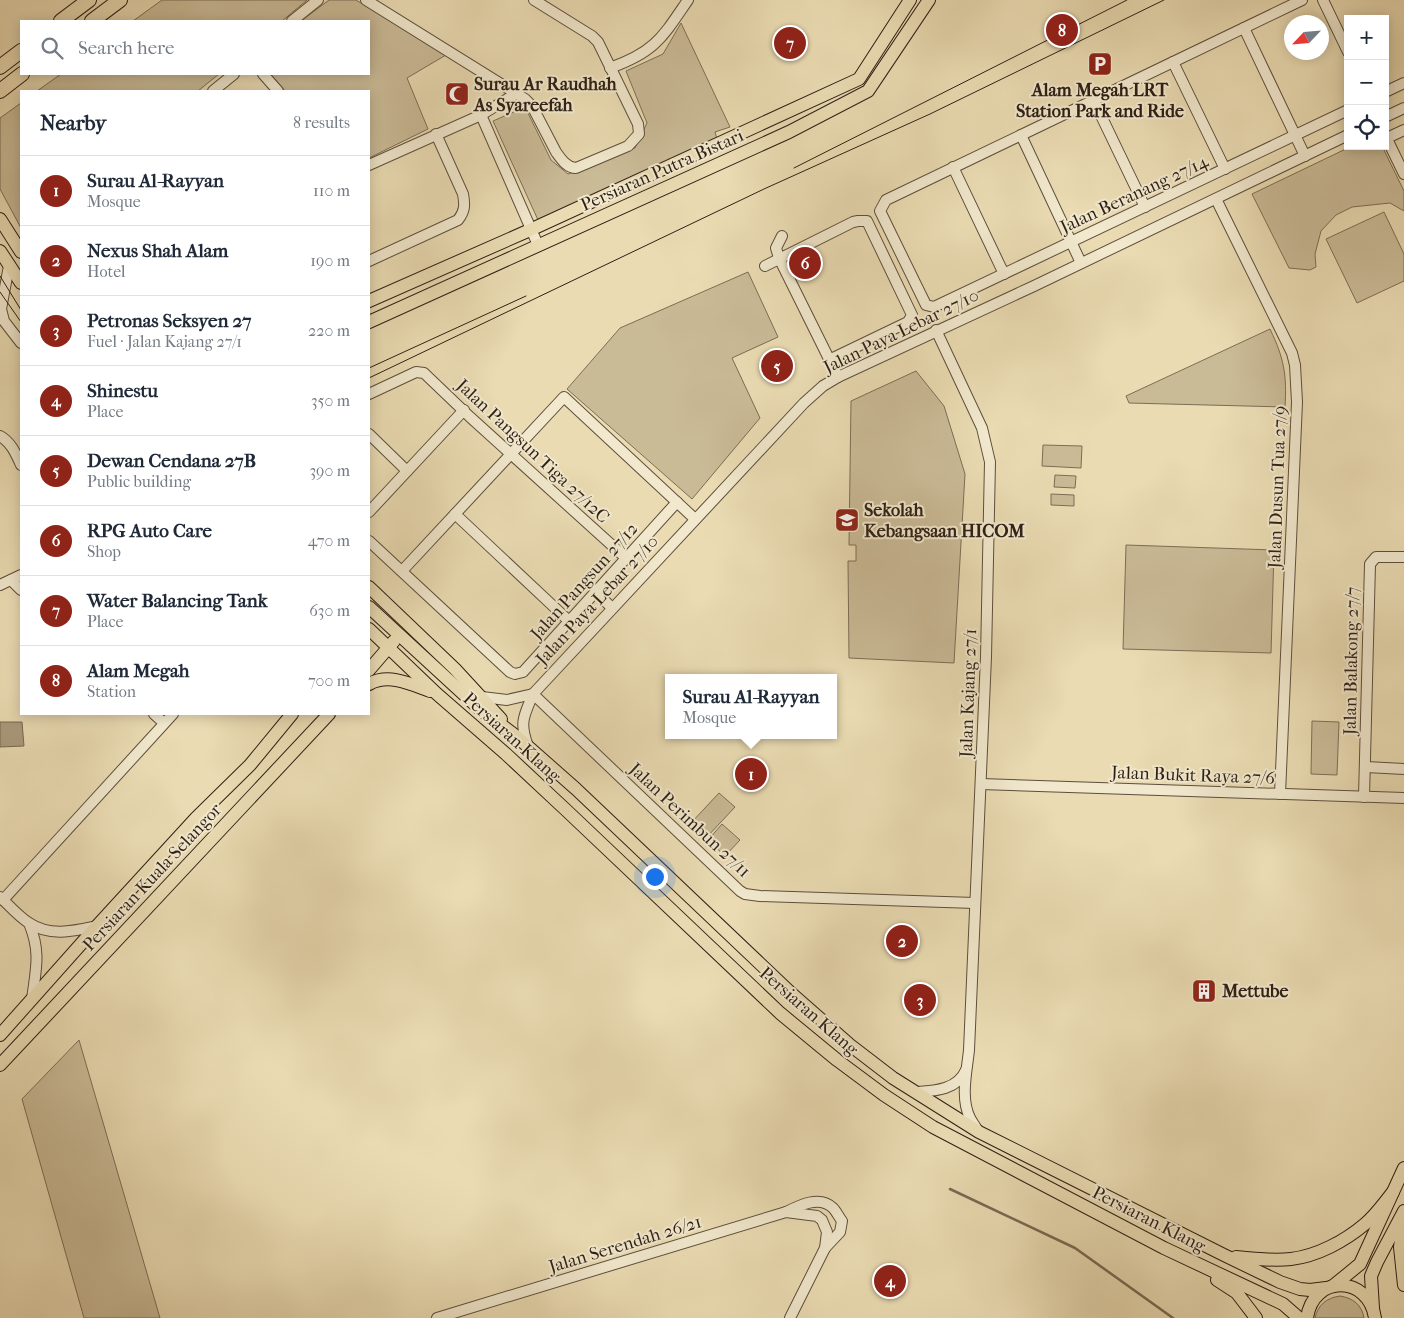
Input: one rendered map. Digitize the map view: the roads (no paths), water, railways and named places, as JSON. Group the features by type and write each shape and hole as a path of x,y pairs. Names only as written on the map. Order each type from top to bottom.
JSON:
{"highway":[{"path":"62,20 89,0"},
{"path":"93,20 120,0"},
{"path":"0,67 20,52"},
{"path":"0,90 21,75"}],"main road":[{"name":"Persiaran Putra Bistari","path":"370,302 859,79 910,0"},
{"name":"Persiaran Putra Bistari","path":"370,322 789,132 868,91 929,0"},
{"path":"0,219 20,249"},
{"path":"0,252 20,281"},
{"name":"Persiaran Klang","path":"370,588 456,669 516,736"},
{"name":"Persiaran Klang","path":"370,608 481,710 516,736 583,795 718,926 821,1019 850,1045 893,1078 979,1132 1280,1282 1300,1289 1310,1290 1343,1285 1353,1287 1362,1292 1368,1299 1375,1315"},
{"path":"370,628 380,618"},
{"name":"Persiaran Klang","path":"370,630 437,694 506,754 780,1012 837,1060 884,1095 933,1127 1164,1248 1283,1304 1299,1318"},
{"path":"370,669 399,636"},
{"path":"370,683 389,679 407,682 437,694"},
{"name":"Persiaran Kuala Selangor","path":"0,1035 196,818 250,765 291,715"},
{"name":"Persiaran Kuala Selangor","path":"0,1065 328,715"},
{"path":"1306,1318 1312,1301 1318,1293 1330,1287 1360,1264 1404,1168"},
{"path":"1224,1255 1273,1260 1292,1259 1311,1254 1330,1246 1364,1224 1393,1192"},
{"path":"1375,1315 1371,1276 1376,1262 1404,1211"},
{"path":"1404,1218 1400,1247 1404,1285"},
{"path":"1164,1248 1237,1293 1256,1318"}],"street":[{"path":"293,20 318,0"},
{"path":"366,0 518,93 532,106 560,159 572,168 628,146 639,134 638,124 598,42 592,36 534,0"},
{"path":"610,68 630,61 655,45 688,0"},
{"path":"1004,274 953,167 1302,0"},
{"path":"1323,0 1344,44"},
{"path":"1244,28 1305,156"},
{"path":"1173,62 1225,169"},
{"path":"214,90 233,75"},
{"path":"264,75 277,90"},
{"path":"1389,90 1404,83"},
{"path":"370,165 481,115 518,93"},
{"path":"1094,101 1145,207"},
{"path":"1389,115 1404,108"},
{"name":"Jalan Beranang 27/14","path":"953,167 886,200 880,211 926,305 934,307 1344,112"},
{"path":"481,115 538,245"},
{"path":"1389,135 1404,130"},
{"path":"370,261 458,220 464,213 463,194 436,134"},
{"path":"1021,135 1081,263"},
{"name":"Jalan Paya Lebar 27/10","path":"528,746 523,734 522,718 533,694 804,403 823,386 936,330 1034,286 1344,137"},
{"path":"1389,142 1404,174"},
{"name":"Jalan Dusun Tua 27/9","path":"1216,199 1292,353 1295,366 1297,402 1280,794"},
{"path":"765,266 858,221 867,221 912,314 908,322 829,360"},
{"path":"782,236 776,248 779,258 838,377"},
{"path":"9,266 1,309 2,315 20,342"},
{"name":"Jalan Kajang 27/1","path":"936,330 982,428 990,462 986,657 966,1106 970,1118 979,1132"},
{"name":"Jalan Pangsun Tiga 27/12C","path":"370,394 416,372 424,373 626,558"},
{"path":"370,542 402,572 564,396 695,519"},
{"path":"370,511 464,410"},
{"path":"370,435 407,471"},
{"path":"0,436 14,450 20,464"},
{"name":"Jalan Pangsun 27/12","path":"402,572 510,672 515,674 523,672 678,502"},
{"path":"455,514 569,621"},
{"name":"Jalan Balakong 27/7","path":"1364,797 1370,564 1376,557 1404,557"},
{"path":"0,585 20,576"},
{"path":"11,580 20,589"},
{"path":"596,592 612,608"},
{"path":"482,697 507,700 533,694"},
{"name":"Jalan Perimbun 27/11","path":"533,694 745,894 975,903"},
{"path":"155,715 164,723"},
{"path":"97,926 71,932 56,932 29,923 2,898 172,715"},
{"path":"1366,767 1404,769"},
{"name":"Jalan Bukit Raya 27/6","path":"981,784 1404,798"},
{"path":"29,923 35,938 38,955 32,999"},
{"path":"918,1092 945,1089 964,1076 967,1067"},
{"path":"786,1212 800,1205 815,1201 832,1206 842,1221 840,1232 825,1248 790,1318"},
{"name":"Jalan Serendah 26/21","path":"437,1318 786,1212 816,1216 822,1220 827,1232 825,1248"}],"waterway":[{"path":"950,1189 1075,1248 1173,1318"}],"tram line":[{"path":"794,168 1127,0"},
{"path":"370,378 764,189 930,114 1164,0"},
{"path":"0,276 20,308"},
{"path":"0,292 20,321"},
{"path":"370,368 526,296"}],"place":[{"name":"Alam Megah","path":"1062,30"},
{"name":"Water Balancing Tank","path":"790,43"},
{"name":"Alam Megah LRT Station Park and Ride","path":"1100,64"},
{"name":"Surau Ar Raudhah As Syareefah","path":"457,94"},
{"name":"RPG Auto Care","path":"805,263"},
{"name":"Dewan Cendana 27B","path":"777,366"},
{"name":"Sekolah Kebangsaan HICOM","path":"847,520"},
{"name":"Surau Al-Rayyan","path":"751,774"},
{"name":"Nexus Shah Alam","path":"902,941"},
{"name":"Mettube","path":"1204,991"},
{"name":"Petronas Seksyen 27","path":"920,1000"},
{"name":"Shinestu","path":"890,1281"}]}
